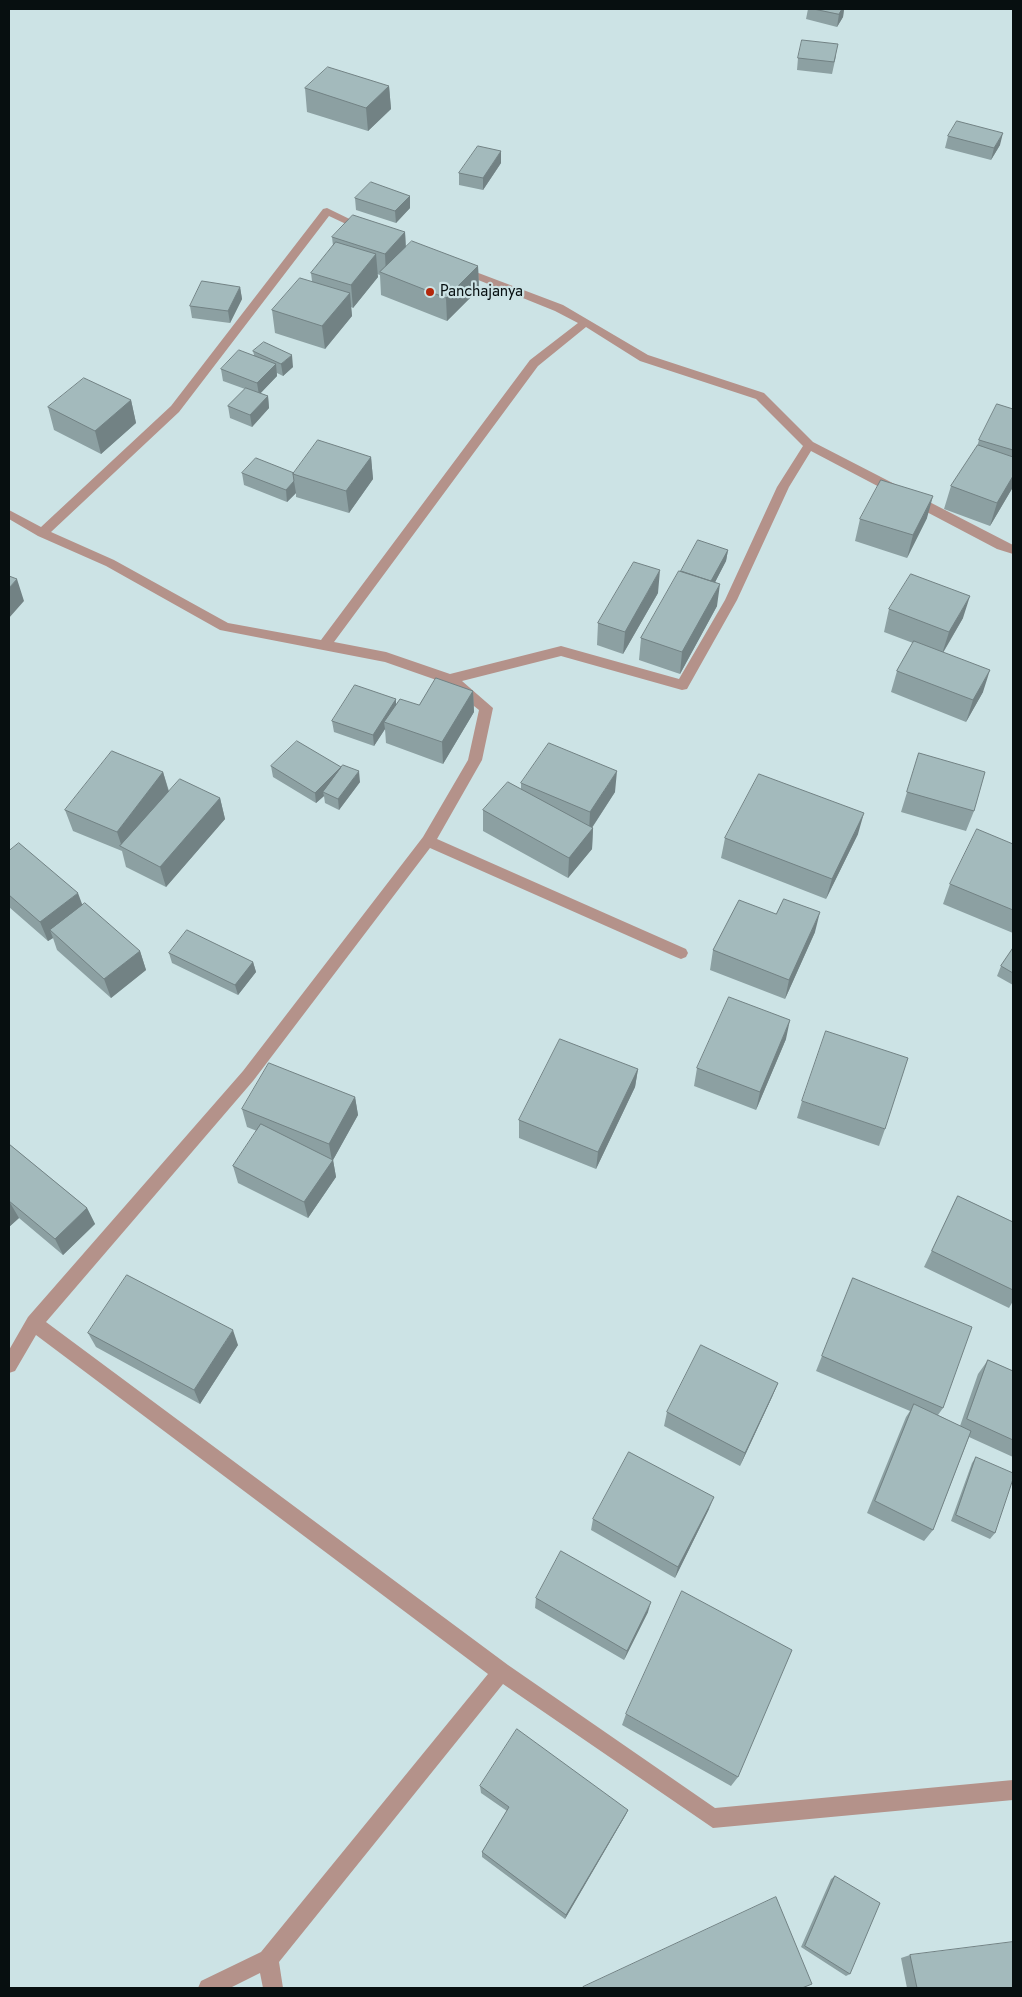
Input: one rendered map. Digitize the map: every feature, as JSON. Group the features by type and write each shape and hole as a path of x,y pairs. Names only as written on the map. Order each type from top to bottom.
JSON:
{"street":[{"path":"42,533 175,409 327,211 375,233"},
{"path":"445,262 559,308 586,322 644,358 760,396 809,444 1001,546 1013,550"},
{"path":"324,646 534,363 586,322"},
{"path":"450,679 561,651 682,685 731,600 783,487 809,444"},
{"path":"9,514 42,533 110,563 225,627 386,657 450,679 486,708 475,760 428,842 248,1076 34,1323 9,1365"},
{"path":"428,842 681,953"},
{"path":"34,1323 501,1672 713,1818 1013,1790"},
{"path":"208,1988 268,1959 501,1672"},
{"path":"268,1959 272,1988"}],"building":[{"path":"814,9 842,9 839,14"},
{"path":"802,40 838,44 834,62 798,58"},
{"path":"328,67 389,86 366,108 305,88"},
{"path":"957,121 1003,133 994,148 948,136"},
{"path":"478,146 501,151 483,178 459,173"},
{"path":"371,182 410,196 395,211 355,198"},
{"path":"353,215 405,232 385,254 332,237"},
{"path":"412,241 478,266 446,298 380,272"},
{"path":"336,242 376,254 351,285 311,273"},
{"path":"300,278 350,293 322,326 272,310"},
{"path":"202,281 240,287 228,311 190,306"},
{"path":"264,342 292,355 281,364 253,351"},
{"path":"239,350 276,364 257,383 221,369"},
{"path":"84,378 131,400 95,431 48,407"},
{"path":"246,388 268,396 250,415 228,406"},
{"path":"997,404 1013,409 1013,450 979,440"},
{"path":"318,440 371,457 346,491 293,474"},
{"path":"978,445 1013,457 1013,476 997,503 951,486"},
{"path":"256,458 294,473 294,481 286,490 242,473"},
{"path":"881,480 933,496 913,535 860,519"},
{"path":"698,540 728,550 711,581 681,571"},
{"path":"634,562 660,570 625,632 598,623"},
{"path":"679,571 720,584 682,652 641,638"},
{"path":"911,574 970,596 949,632 889,609"},
{"path":"9,576 17,579 9,588"},
{"path":"914,641 990,670 973,700 897,671"},
{"path":"436,678 473,691 442,742 384,722 400,699 419,705"},
{"path":"355,685 396,699 373,735 332,721"},
{"path":"297,741 341,767 315,793 271,766"},
{"path":"549,743 617,771 590,812 521,783"},
{"path":"112,751 163,772 117,832 65,810"},
{"path":"919,753 985,772 974,811 907,792"},
{"path":"343,765 359,771 338,799 323,792"},
{"path":"759,774 864,813 832,879 725,838"},
{"path":"180,779 220,798 160,867 120,846"},
{"path":"508,782 593,828 569,858 483,810"},
{"path":"977,829 1013,844 1013,910 950,884"},
{"path":"19,843 78,893 40,922 9,895 9,851"},
{"path":"784,899 820,912 789,980 713,950 739,900 776,914"},
{"path":"85,903 140,951 104,979 50,930"},
{"path":"187,930 253,962 235,985 169,953"},
{"path":"1013,948 1013,973 1001,966"},
{"path":"729,997 790,1020 760,1092 697,1068"},
{"path":"826,1031 908,1058 885,1129 802,1101"},
{"path":"560,1039 638,1069 598,1152 519,1120"},
{"path":"269,1063 355,1097 329,1144 242,1109"},
{"path":"261,1124 333,1160 304,1202 233,1166"},
{"path":"9,1144 87,1208 55,1239 9,1201"},
{"path":"958,1196 1013,1222 1013,1290 932,1251"},
{"path":"127,1275 233,1330 194,1390 88,1333"},
{"path":"853,1278 972,1327 943,1408 822,1356"},
{"path":"701,1345 778,1383 745,1453 667,1412"},
{"path":"988,1360 1013,1371 1013,1440 967,1419"},
{"path":"914,1404 971,1431 933,1530 875,1501"},
{"path":"629,1452 714,1497 678,1567 593,1519"},
{"path":"976,1457 1013,1473 1013,1479 995,1533 956,1515"},
{"path":"561,1551 651,1602 627,1651 536,1598"},
{"path":"682,1591 792,1650 738,1777 626,1714"},
{"path":"517,1729 628,1810 566,1915 482,1852 509,1807 480,1786"},
{"path":"835,1876 880,1903 850,1974 805,1946"},
{"path":"776,1897 812,1984 802,1988 583,1988 583,1987"},
{"path":"1013,1942 1013,1988 917,1988 910,1955"}],"place":[{"name":"Panchajanya","path":"430,292"}]}
